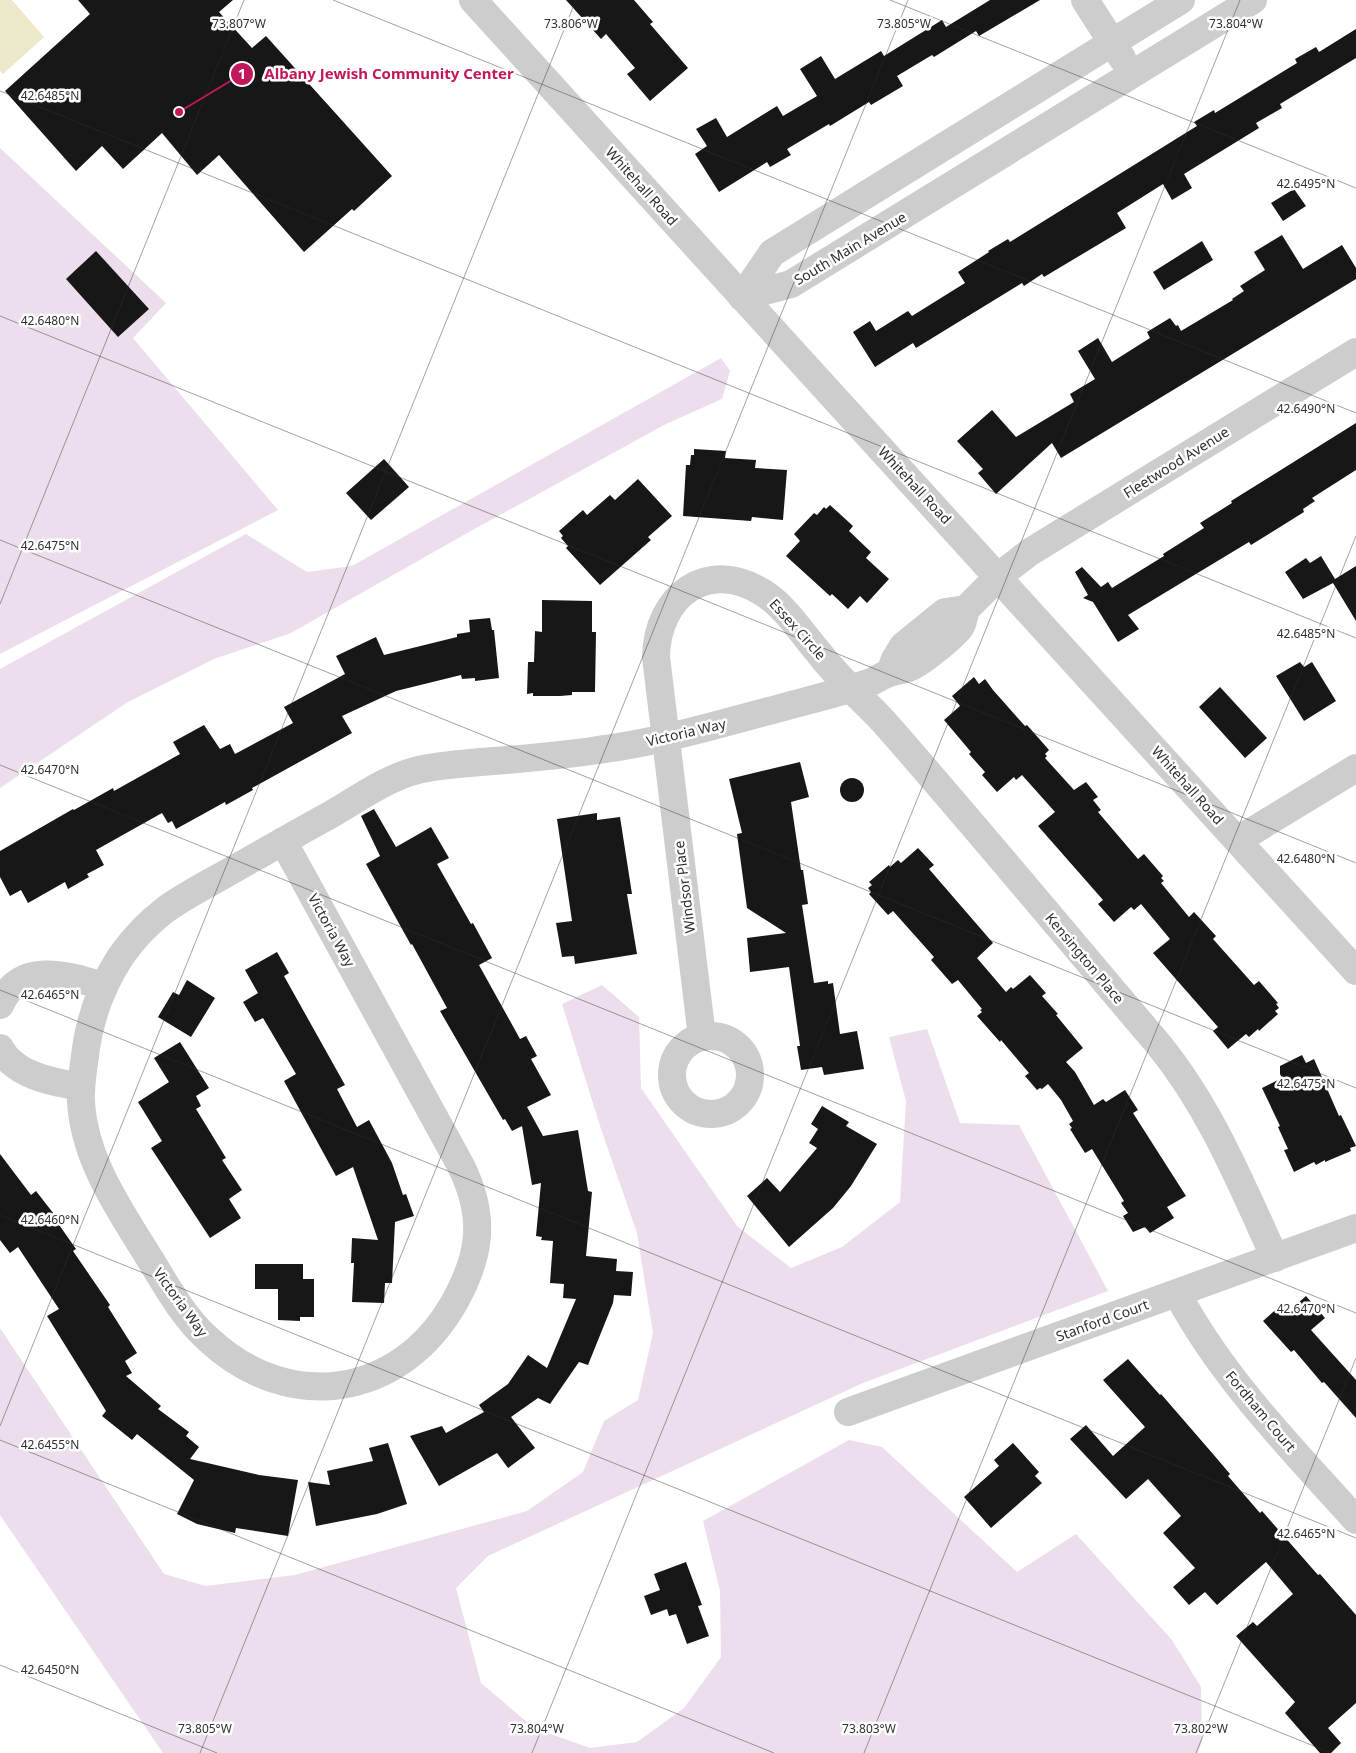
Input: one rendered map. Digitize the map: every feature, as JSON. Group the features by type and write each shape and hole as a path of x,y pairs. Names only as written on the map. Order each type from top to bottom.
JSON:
{"street":[{"name":"Whitehall Road","path":"473,0 742,297 999,576 1356,971"},
{"path":"1085,0 1132,74"},
{"path":"742,297 772,254 1181,0"},
{"name":"South Main Avenue","path":"742,297 791,284 1253,0"},
{"name":"Fleetwood Avenue","path":"999,576 1030,552 1356,352"},
{"name":"Victoria Way","path":"283,841 461,1166 471,1189 477,1220 477,1249 473,1263 460,1292 431,1336 403,1360 383,1372 333,1387 296,1386 280,1382 226,1355 203,1335 174,1297 122,1215 96,1164 84,1124 81,1100 88,1038 97,1000 103,986 133,940 161,913 184,897 283,841 392,780 418,770 596,751 666,737 851,688 876,680 890,672 906,670 918,664 960,630 966,609 999,576"},
{"name":"Essex Circle","path":"666,737 656,657 656,645 660,626 667,610 677,597 693,586 705,582 717,579 739,581 770,597 851,688"},
{"name":"Kensington Place","path":"851,688 883,721 1169,1057 1212,1123 1275,1258"},
{"name":"Windsor Place","path":"666,737 702,1037"},
{"path":"1238,840 1356,768"},
{"path":"0,1005 13,986 38,974 53,974 77,978 103,986"},
{"path":"0,1048 4,1056 11,1062 32,1074 58,1083 81,1087"},
{"name":"Stanford Court","path":"848,1412 1356,1228"},
{"name":"Fordham Court","path":"1177,1293 1197,1330 1230,1376 1356,1520"}],"shaded area":[{"path":"0,0 12,0 44,37 3,74 0,71"},
{"path":"0,148 166,303 133,338 278,510 0,654"},
{"path":"721,358 730,371 722,399 666,424 469,532 291,633 214,659 128,702 0,788 0,669 246,534 307,572 352,566"},
{"path":"602,985 639,1017 641,1088 737,1226 791,1268 842,1247 900,1202 906,1101 889,1037 927,1029 960,1123 1019,1125 1108,1291 863,1383 488,1556 456,1588 481,1683 534,1728 590,1748 637,1742 684,1708 721,1657 720,1591 703,1521 849,1440 882,1447 1017,1572 1076,1534 1172,1640 1201,1687 1202,1741 1198,1753 163,1753 0,1515 0,1328 164,1574 206,1586 295,1575 527,1511 583,1472 604,1421 638,1400 653,1333 637,1233 601,1129 562,1004"}],"building":[{"path":"78,0 233,0 219,12 252,48 266,36 392,176 354,211 352,209 304,252 219,155 197,175 162,133 123,169 102,146 76,171 5,91 90,14"},
{"path":"566,0 634,0 653,22 650,24 688,68 650,101 627,74 635,68 606,34 601,39"},
{"path":"990,0 1040,0 979,36 976,31 934,57 932,55 897,76 903,86 871,105 869,102 830,126 829,124 787,149 791,155 770,167 767,162 719,192 695,154 707,146 696,129 716,118 727,137 777,106 783,116 817,96 800,69 821,56 835,79 881,51 884,56 942,20 946,27"},
{"path":"1356,29 1356,58 1280,104 1282,108 1256,123 1259,128 1184,174 1192,188 1172,200 1163,184 1117,213 1126,228 1044,277 1042,274 1024,286 1022,283 916,348 913,343 875,367 853,332 870,321 876,331 908,311 912,316 965,283 958,272 988,251 1008,239 1010,242 1197,126 1194,122 1214,110 1215,113 1297,63 1295,59 1316,47 1319,52"},
{"path":"1294,189 1306,206 1283,221 1271,203"},
{"path":"1282,235 1303,269 1342,245 1356,268 1356,279 1061,458 1052,443 996,494 978,473 983,469 957,441 992,410 1016,437 1074,402 1070,394 1095,379 1078,351 1098,338 1112,362 1150,338 1147,332 1170,318 1176,326 1178,325 1181,331 1233,300 1244,291 1240,286 1265,270 1254,252"},
{"path":"1202,241 1213,260 1164,290 1153,272"},
{"path":"96,251 149,309 118,337 66,279"},
{"path":"1356,423 1356,470 1312,498 1315,501 1303,509 1304,512 1251,545 1249,542 1128,615 1139,629 1118,642 1093,602 1083,598 1088,595 1075,572 1082,567 1101,587 1108,582 1112,588 1164,556 1163,554 1204,528 1200,523 1232,503 1231,501"},
{"path":"694,449 726,451 725,458 756,460 755,468 787,470 783,520 752,517 751,521 683,516 686,465 690,465"},
{"path":"384,459 409,487 371,520 346,493"},
{"path":"638,479 672,516 648,537 651,540 600,585 566,548 568,546 561,538 563,536 559,531 583,510 587,515 610,495 615,500"},
{"path":"830,505 853,526 849,531 871,552 866,558 889,579 867,603 860,596 848,609 832,594 830,596 786,556 800,541 794,534 814,513 817,515 824,507 826,509"},
{"path":"1321,556 1335,579 1356,566 1356,621 1333,583 1303,599 1285,572 1306,558 1310,563"},
{"path":"542,600 592,601 592,632 596,632 595,692 572,692 572,695 560,696 533,696 533,693 527,694 528,662 534,662 535,631 542,632"},
{"path":"490,618 492,630 494,630 499,678 475,681 475,678 462,679 461,675 396,691 342,716 352,733 252,788 253,790 226,805 225,802 176,829 172,821 168,823 162,813 96,850 104,865 87,874 89,877 68,889 65,882 28,903 21,890 10,896 0,877 0,851 73,809 113,788 114,791 180,754 173,742 204,725 220,749 230,744 235,754 293,723 284,707 345,674 336,656 376,637 384,655 457,637 457,634 470,632 469,620"},
{"path":"1300,662 1304,667 1312,662 1336,701 1304,721 1276,676"},
{"path":"974,677 979,684 985,679 1025,726 1027,725 1049,750 1045,754 1047,756 1045,758 1074,790 1086,782 1098,797 1093,800 1101,810 1098,812 1138,859 1144,854 1163,876 1161,878 1164,881 1161,883 1189,917 1194,912 1216,936 1213,939 1254,985 1259,981 1278,1003 1276,1004 1279,1008 1275,1011 1278,1014 1259,1031 1258,1029 1249,1037 1246,1034 1228,1049 1213,1031 1218,1027 1153,953 1170,939 1141,904 1134,910 1131,907 1114,922 1098,904 1103,900 1038,826 1055,812 1022,775 1016,780 1014,777 997,792 982,775 985,772 944,720 960,706 952,696"},
{"path":"1220,687 1267,738 1245,758 1199,707"},
{"path":"800,762 809,797 791,802 808,904 802,905 814,983 828,981 828,984 833,983 840,1034 857,1031 864,1069 824,1075 822,1067 801,1070 797,1046 800,1046 789,967 750,972 747,938 786,933 747,908 737,834 742,833 729,779"},
{"path":"852,778 857,779 863,785 863,795 857,801 852,802 847,801 841,795 840,790 841,785 847,779"},
{"path":"374,809 396,847 431,827 449,858 437,864 492,958 479,965 520,1039 526,1036 537,1056 531,1059 551,1095 527,1107 543,1136 578,1130 588,1191 592,1192 586,1256 617,1259 616,1271 633,1272 631,1296 614,1295 613,1303 588,1365 579,1362 550,1404 538,1398 511,1417 535,1448 508,1468 497,1453 439,1486 410,1436 442,1426 446,1433 484,1412 479,1405 508,1384 528,1355 547,1368 576,1299 563,1298 564,1284 550,1283 553,1241 541,1240 542,1237 536,1236 541,1183 532,1185 522,1126 512,1131 505,1119 503,1120 440,1011 447,1008 366,864 380,856 361,816"},
{"path":"597,813 597,820 620,817 632,894 627,894 637,954 575,964 574,956 562,957 556,923 572,921 557,819"},
{"path":"918,848 934,865 929,869 993,943 977,958 1006,992 1011,987 1013,989 1030,975 1046,993 1042,996 1083,1048 1066,1062 1075,1072 1094,1105 1103,1099 1106,1102 1125,1090 1138,1110 1133,1113 1186,1196 1167,1207 1174,1218 1150,1233 1145,1227 1133,1232 1123,1216 1128,1213 1121,1203 1124,1201 1092,1149 1085,1153 1070,1129 1072,1128 1069,1124 1073,1121 1061,1100 1048,1084 1042,1089 1037,1090 1025,1076 1029,1073 1001,1040 1000,1042 977,1016 982,1012 980,1010 982,1009 958,980 952,984 931,960 934,957 893,911 888,915 869,894 871,892 868,888 872,885 869,882 889,865 890,867 898,860 901,863"},
{"path":"277,952 289,973 284,976 345,1085 337,1089 357,1127 369,1120 392,1163 403,1195 406,1194 414,1216 395,1222 392,1283 385,1283 384,1303 352,1302 354,1263 351,1263 352,1238 378,1240 353,1167 336,1176 284,1081 296,1074 263,1018 255,1022 243,1002 258,993 245,970"},
{"path":"187,980 215,998 191,1037 158,1017 173,992 179,995"},
{"path":"180,1042 209,1088 196,1096 201,1106 196,1109 226,1158 222,1160 242,1190 229,1199 241,1218 210,1238 151,1148 162,1141 138,1102 169,1082 154,1058"},
{"path":"1302,1055 1306,1063 1314,1059 1339,1116 1341,1115 1356,1146 1350,1148 1351,1151 1325,1162 1325,1160 1316,1165 1314,1162 1294,1172 1284,1150 1288,1149 1278,1127 1280,1126 1262,1088 1282,1078 1280,1066"},
{"path":"822,1106 849,1122 846,1126 877,1144 851,1186 833,1208 789,1247 747,1196 767,1178 780,1192 817,1148 809,1143 818,1129 811,1124"},
{"path":"0,1154 31,1195 36,1191 57,1218 55,1219 76,1249 73,1251 110,1305 108,1307 137,1353 125,1361 132,1373 126,1376 161,1406 158,1409 189,1432 186,1436 199,1447 190,1459 259,1475 298,1480 288,1536 236,1528 235,1533 197,1524 177,1514 194,1480 137,1434 132,1440 102,1416 106,1411 47,1316 59,1309 18,1247 10,1253 0,1240"},
{"path":"255,1264 303,1264 303,1279 314,1279 314,1317 300,1317 300,1321 278,1320 278,1289 255,1289"},
{"path":"1306,1296 1325,1318 1311,1330 1356,1380 1356,1418 1324,1382 1322,1383 1294,1350 1291,1352 1263,1321 1282,1304 1289,1311"},
{"path":"1128,1359 1213,1454 1230,1474 1228,1476 1260,1513 1262,1511 1356,1615 1356,1703 1328,1728 1341,1743 1331,1753 1320,1753 1285,1713 1295,1702 1236,1636 1253,1622 1257,1626 1293,1594 1266,1562 1217,1605 1205,1592 1189,1605 1173,1587 1195,1568 1163,1533 1181,1516 1148,1479 1126,1499 1070,1439 1086,1425 1113,1456 1145,1427 1103,1380"},
{"path":"388,1443 407,1504 377,1514 316,1526 308,1482 330,1485 327,1471 373,1461 369,1448"},
{"path":"1013,1443 1039,1472 1035,1476 1042,1483 991,1528 964,1497 999,1466 994,1460"},
{"path":"686,1562 702,1605 698,1606 709,1636 687,1644 676,1614 669,1616 667,1609 651,1615 644,1596 660,1590 654,1574"}],"place":[{"name":"Albany Jewish Community Center","path":"179,112"}]}
